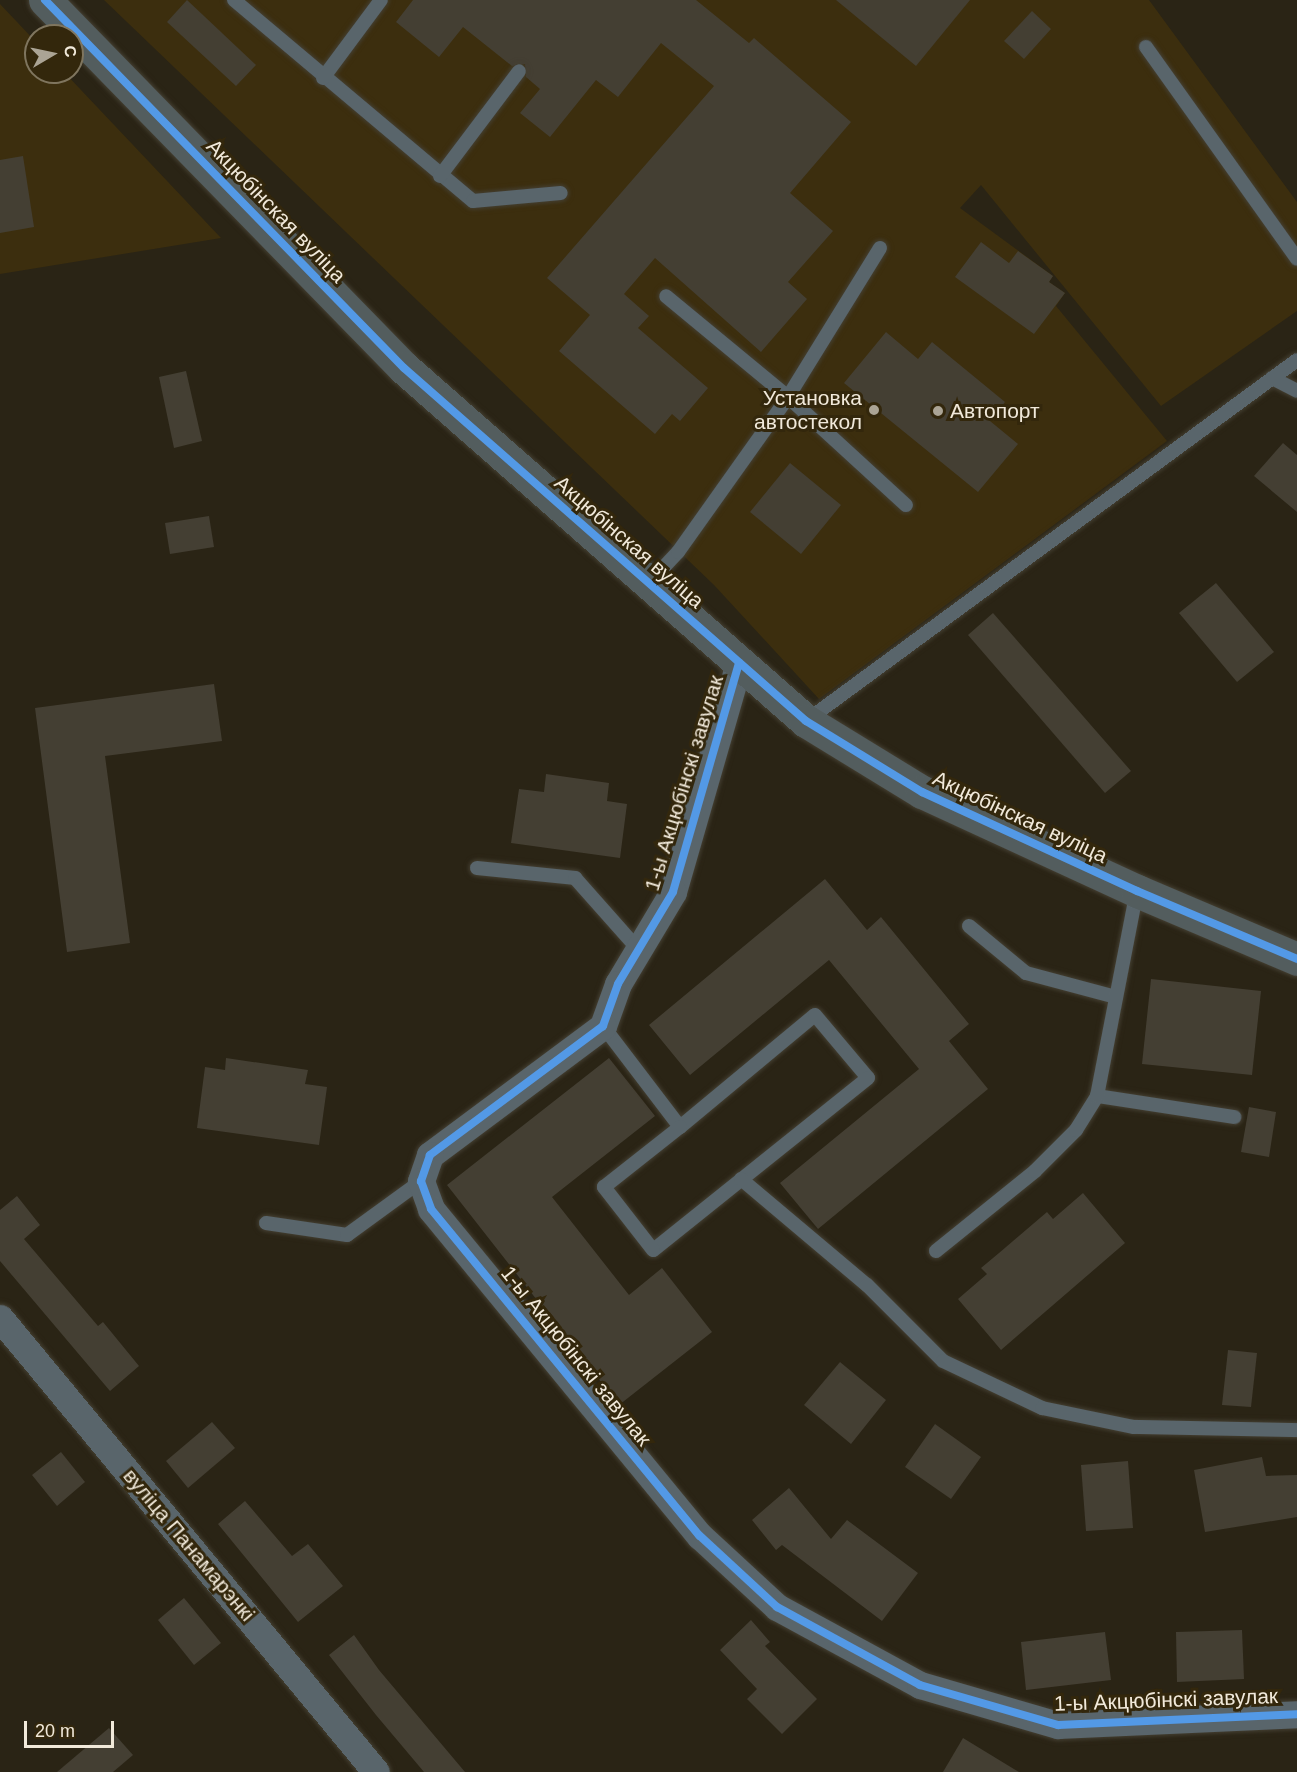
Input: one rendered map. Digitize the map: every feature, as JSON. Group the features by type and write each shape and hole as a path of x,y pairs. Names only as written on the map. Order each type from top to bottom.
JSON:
{"street":[{"name":"Акцюбінская вуліца","path":"45,0 404,368 806,721 922,792 1137,891 1297,959"},
{"name":"1-ы Акцюбінскі завулак","path":"603,1026 618,984 674,892 738,663"},
{"path":"421,1181 430,1155 603,1026"},
{"name":"1-ы Акцюбінскі завулак","path":"421,1181 431,1209 700,1536 777,1607 920,1685 1058,1725 1297,1714"},
{"name":"вуліца Панамарэнкі","path":"0,1318 376,1772"}],"lane":[{"path":"234,0 323,78 473,201 561,193"},
{"path":"323,78 381,0"},
{"path":"1146,47 1297,259"},
{"path":"440,176 519,71"},
{"path":"649,583 678,552 788,397 880,248"},
{"path":"666,296 788,397 906,505"},
{"path":"806,721 1297,360"},
{"path":"1272,378 1297,392"},
{"path":"477,868 575,878 638,949"},
{"path":"936,1251 1035,1171 1076,1130 1097,1096 1137,891"},
{"path":"969,926 1026,973 1116,997"},
{"path":"815,1015 867,1078 653,1250 604,1187 680,1127 815,1015"},
{"path":"603,1026 680,1127"},
{"path":"1097,1096 1234,1117"},
{"path":"741,1179 867,1285 943,1361 1042,1408 1134,1427 1297,1430"},
{"path":"267,1223 347,1235 421,1181"}],"shaded area":[{"path":"104,0 1149,0 1297,202 1297,311 1161,406 981,185 960,208 1053,276 1049,282 1065,293 1056,306 1167,441 819,699 714,585"},
{"path":"0,4 24,29 24,84 75,84 221,238 0,274"}],"building":[{"path":"187,0 256,65 236,86 167,22"},
{"path":"413,0 696,0 749,43 754,38 851,122 790,193 833,231 788,282 807,299 761,352 655,258 624,294 649,316 638,328 708,388 680,421 672,414 655,434 559,351 590,315 547,278 714,86 661,43 618,97 596,80 550,137 520,113 540,89 526,77 525,64 512,66 463,27 439,57 396,22"},
{"path":"836,0 970,0 916,66"},
{"path":"1032,11 1051,29 1024,59 1004,41"},
{"path":"23,156 34,227 0,233 0,160"},
{"path":"981,242 1009,263 1018,251 1053,276 1049,282 1065,293 1034,334 955,277"},
{"name":"Автопорт","path":"886,332 918,359 932,342 1005,402 990,421 1018,444 978,492 844,383"},
{"path":"186,371 202,441 174,448 159,377"},
{"path":"1283,443 1297,455 1297,512 1254,476"},
{"path":"790,463 841,505 801,554 750,512"},
{"path":"209,516 214,547 170,554 165,523"},
{"path":"1216,583 1274,652 1237,682 1179,613"},
{"path":"993,613 1131,771 1105,793 968,635"},
{"path":"214,684 222,741 105,756 130,943 67,952 35,708"},
{"path":"546,774 609,783 607,801 627,804 620,858 511,843 519,789 544,792"},
{"path":"825,879 867,930 881,917 969,1024 949,1041 988,1089 818,1229 780,1183 919,1069 829,960 690,1075 649,1025"},
{"path":"1151,979 1261,991 1252,1075 1142,1064"},
{"path":"226,1058 308,1070 305,1084 327,1087 319,1145 197,1128 205,1067 225,1070"},
{"path":"609,1058 655,1116 552,1197 629,1295 662,1268 712,1332 619,1405 447,1185"},
{"path":"1249,1107 1276,1112 1269,1157 1241,1152"},
{"path":"1083,1193 1125,1243 1001,1350 958,1299 987,1274 981,1268 1047,1212 1053,1219"},
{"path":"17,1196 40,1225 24,1239 98,1326 103,1322 139,1366 110,1391 0,1261 0,1210"},
{"path":"1228,1350 1257,1353 1251,1407 1222,1405"},
{"path":"840,1362 886,1400 851,1444 804,1405"},
{"path":"212,1422 235,1448 188,1488 166,1461"},
{"path":"935,1424 981,1457 951,1499 905,1467"},
{"path":"61,1452 85,1482 57,1506 32,1475"},
{"path":"1262,1457 1266,1476 1297,1475 1297,1517 1205,1532 1194,1470"},
{"path":"1128,1461 1133,1528 1086,1531 1081,1465"},
{"path":"789,1488 831,1539 847,1520 918,1573 882,1621 782,1545 776,1550 752,1520"},
{"path":"245,1501 292,1556 308,1544 343,1586 298,1622 218,1524"},
{"path":"184,1598 221,1643 194,1665 158,1620"},
{"path":"751,1620 770,1642 765,1646 817,1699 782,1734 747,1699 757,1689 720,1650"},
{"path":"1242,1630 1244,1679 1177,1682 1176,1632"},
{"path":"1105,1632 1111,1680 1026,1690 1021,1642"},
{"path":"354,1635 379,1670 465,1772 424,1772 376,1715 329,1655"},
{"path":"109,1728 133,1755 113,1772 57,1772"},
{"path":"963,1738 1019,1772 943,1772"}],"cycle path":[{"path":"45,0 404,368 806,721 922,792 1137,891 1297,959"},
{"path":"739,663 673,892 618,984 603,1026 430,1155 421,1181 431,1209 700,1536 777,1607 920,1685 1058,1725 1297,1714"}],"place":[{"name":"Установка автостекол","path":"874,410"},
{"name":"Автопорт","path":"938,411"}]}
